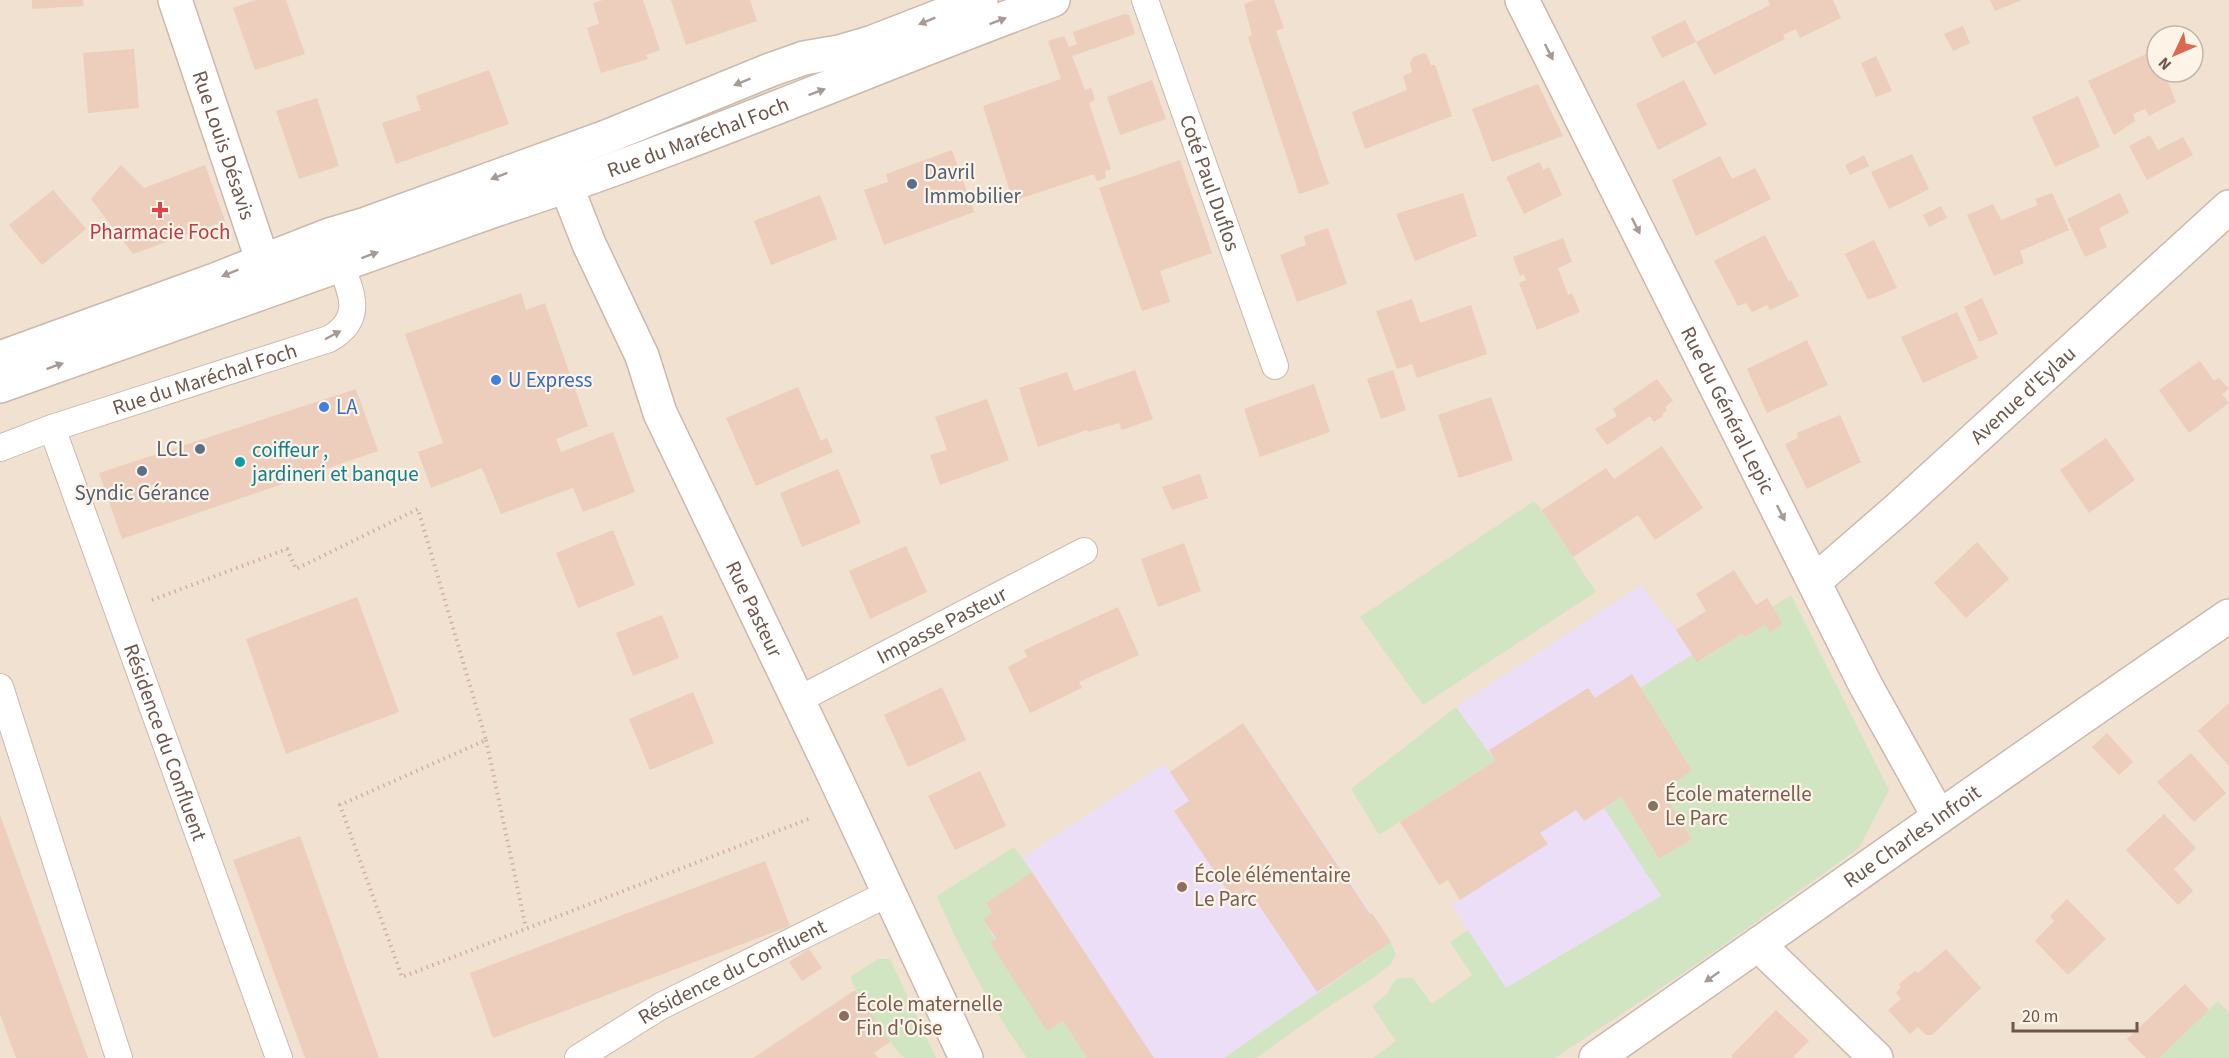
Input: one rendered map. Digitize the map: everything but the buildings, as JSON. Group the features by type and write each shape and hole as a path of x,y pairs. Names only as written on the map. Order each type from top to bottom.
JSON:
{"street":[{"name":"Rue Louis Désavis","path":"175,0 268,274"},
{"name":"Rue du Maréchal Foch","path":"0,386 268,274 329,235 377,220 554,155 770,70 804,58 839,52 873,42 981,0"},
{"name":"Rue du Maréchal Foch","path":"0,358 212,281 340,265 565,187 839,84 1053,0"},
{"name":"Rue du Général Lepic","path":"1522,0 1866,686 1939,817"},
{"name":"Rue Pasteur","path":"554,155 589,244 642,356 664,422 848,803 966,1058"},
{"name":"Avenue d'Eylau","path":"1815,581 1880,526 2229,207"},
{"name":"Rue Charles Infroit","path":"1596,1058 2229,616"},
{"path":"1760,943 1770,956 1876,1058"}],"lane":[{"name":"Coté Paul Duflos","path":"1145,0 1275,366"},
{"name":"Rue du Maréchal Foch","path":"0,448 52,428 329,339 340,333 352,318 351,296 329,235"},
{"name":"Résidence du Confluent","path":"52,428 279,1058"},
{"name":"Impasse Pasteur","path":"798,700 1084,551"},
{"path":"0,687 119,1058"},
{"name":"Résidence du Confluent","path":"578,1058 661,1006 890,892"}],"path":[{"path":"118,613 287,549 296,569 418,509 486,740 526,928"},
{"path":"486,740 340,806 402,977 848,803"}],"shaded area":[{"path":"0,0 2229,0 2229,1058 0,1058"},
{"name":"École maternelle Le Parc","path":"1641,585 1676,630 1697,662 1742,634 1745,637 1765,625 1770,632 1791,595 1889,790 1859,848 1697,964 1555,1058 1473,974 1454,949 1450,942 1468,930 1452,905 1460,899 1448,880 1439,885 1400,822 1495,761 1456,707"},
{"name":"École élémentaire Le Parc","path":"1243,723 1391,942 1224,1058 1087,1058 1063,1021 1047,1031 983,919 992,912 986,903 1032,872 1022,858 1164,764 1170,772"}],"green space":[{"path":"1534,501 1596,592 1423,705 1360,617"},
{"path":"1791,595 1889,790 1859,848 1697,964 1555,1058 1373,1058 1396,1041 1372,1006 1387,994 1398,978 1413,978 1432,1004 1472,975 1450,942 1468,930 1506,988 1661,896 1604,808 1621,797 1659,859 1692,839 1662,790 1640,688 1693,654 1698,662 1742,634 1745,637 1765,625 1770,631 1772,607"},
{"path":"1456,707 1495,761 1379,835 1351,789"},
{"path":"1014,847 1032,872 986,903 992,913 983,919 1047,1031 1063,1021 1087,1058 1027,1058 978,980 937,896"},
{"path":"1391,942 1396,955 1390,965 1372,979 1256,1058 1224,1058"},
{"path":"878,959 890,959 936,1058 904,1058 881,1030 861,999 850,977"},
{"path":"2218,1001 2229,1013 2229,1058 2159,1058"}],"place":[{"name":"Davril Immobilier","path":"912,184"},
{"name":"Pharmacie Foch","path":"160,210"},
{"name":"U Express","path":"496,380"},
{"name":"LA","path":"324,407"},
{"name":"LCL","path":"200,449"},
{"name":"coiffeur , jardineri et banque","path":"240,462"},
{"name":"Syndic Gérance","path":"142,471"},
{"name":"École maternelle Le Parc","path":"1653,806"},
{"name":"École élémentaire Le Parc","path":"1182,887"},
{"name":"École maternelle Fin d'Oise","path":"844,1016"}]}
